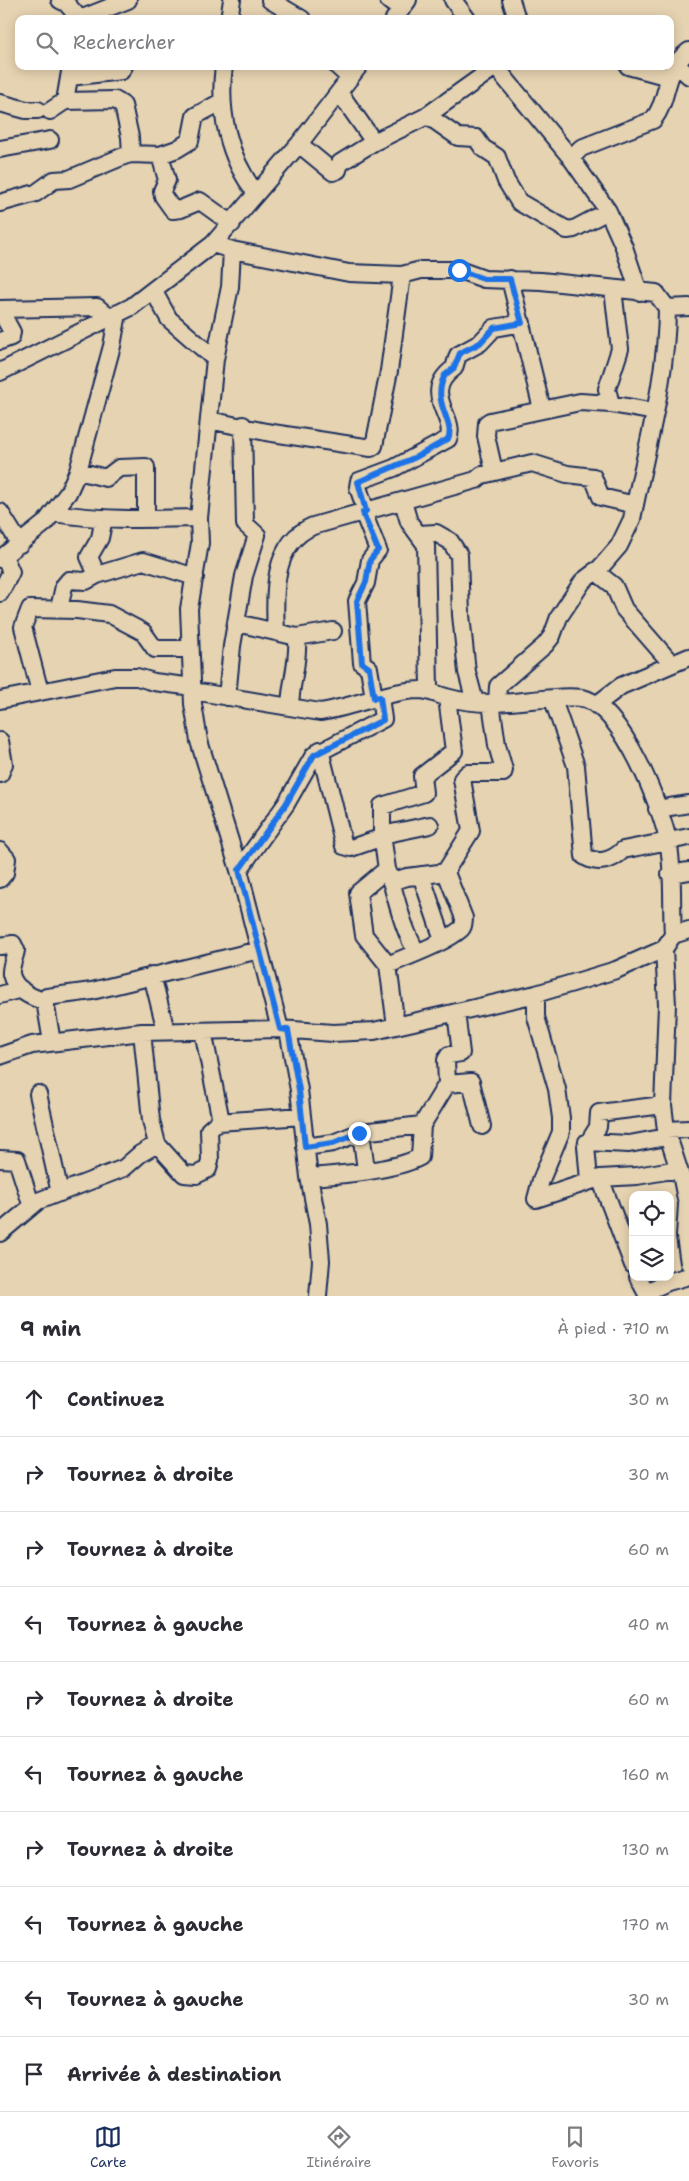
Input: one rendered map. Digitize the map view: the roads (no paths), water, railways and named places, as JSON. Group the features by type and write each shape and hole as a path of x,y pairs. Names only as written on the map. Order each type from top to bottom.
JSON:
{"street":[{"path":"60,0 66,3 76,15"},
{"path":"90,15 128,0"},
{"path":"230,15 232,0"},
{"path":"270,0 295,15"},
{"path":"453,0 464,15"},
{"path":"511,0 516,15"},
{"path":"674,68 689,51"},
{"path":"64,101 70,72 122,70"},
{"path":"224,70 222,102 226,130 244,179 256,193"},
{"path":"299,144 332,172 338,170 340,163 374,142 425,117 496,70"},
{"path":"501,70 571,158 608,211 624,247 639,292"},
{"path":"571,158 581,148 653,120 659,112 672,70 689,76"},
{"path":"0,372 114,315 152,290 213,244 299,144 354,72"},
{"path":"339,92 374,142"},
{"path":"0,103 26,110 44,110 64,101 115,100 123,105 130,136 131,154"},
{"path":"0,203 36,193 54,180 69,178 131,154 160,155 177,149 190,140 195,116 222,102"},
{"path":"425,117 431,118 458,137 476,138 483,148 496,157 506,181 519,202 567,230 574,229 608,211"},
{"path":"0,149 50,140"},
{"path":"160,155 167,180 162,191 163,196 172,210 181,209 200,201 232,224"},
{"path":"213,244 232,250 349,273 402,275 421,270 459,270 484,279 510,279 656,293 667,308 664,366 632,519 619,546 604,564 583,581 559,617 552,636 545,645 498,686 488,703"},
{"path":"232,250 230,288 215,359 199,518 200,543 189,610 194,722 239,870 259,950 284,1029 302,1116 308,1177 318,1224 320,1261 318,1296"},
{"path":"209,420 243,425 266,432 342,444 371,448 374,446 389,371 402,275"},
{"path":"510,279 542,409"},
{"path":"611,404 607,389 620,349 613,289"},
{"path":"152,290 171,321 215,359"},
{"path":"0,341 11,337 12,332 0,309 97,307 114,315"},
{"path":"667,308 689,307"},
{"path":"0,593 11,572 2,558 54,513 68,493 78,471 112,346 114,315"},
{"path":"239,870 286,804 308,762 320,750 383,720 369,668 362,663 357,601 366,582 370,560 378,550 358,487 359,481 394,468 448,439 450,432 439,399 442,379 447,372 454,368 458,355 480,343 494,328 522,323"},
{"path":"494,471 486,436 487,423 542,409 580,402 611,404 655,412"},
{"path":"227,697 232,646 244,576 257,536 245,524 243,425"},
{"path":"276,632 276,585 282,554 306,529 476,480 482,475 494,471 532,463 567,474 593,477 601,497 635,505"},
{"path":"78,471 106,478 119,468 146,467 146,518"},
{"path":"0,700 115,677 137,677 227,697 320,712 338,709 377,697 430,687 426,545 409,522 403,502"},
{"path":"0,512 20,544"},
{"path":"54,513 80,518 121,520 199,518"},
{"path":"97,575 89,558 100,538 104,518"},
{"path":"388,965 442,940 462,928 464,918 447,872 471,831 462,778 468,773 503,773 504,770 488,703 467,672 461,615 458,556 450,540 436,533 418,534"},
{"path":"59,609 64,586 69,580 86,581 97,575 143,561 195,577"},
{"path":"594,571 614,586 624,609 671,663"},
{"path":"40,692 30,660 23,624 28,609 59,609 108,614 143,632 153,647 158,650 190,649"},
{"path":"237,623 297,637 334,630"},
{"path":"290,706 292,679 299,656 297,637"},
{"path":"596,705 621,686 671,663 689,657"},
{"path":"0,1056 17,1049 52,1042 142,1032 284,1029 348,1034 396,1026 536,994 616,970 664,949 673,935 668,840 632,748 611,717 596,705 584,699 488,703 447,698 422,690"},
{"path":"416,952 406,934 389,876 383,836 382,806 424,794 422,776 454,751 447,698"},
{"path":"553,700 576,766 584,856 596,861 604,861 617,856 622,850 689,837"},
{"path":"0,741 4,764 0,774"},
{"path":"320,750 344,846 350,848 383,836 430,825"},
{"path":"657,809 689,804"},
{"path":"0,851 7,859 5,873 0,879"},
{"path":"670,874 689,871"},
{"path":"396,1026 388,965 364,935 358,893 389,876 447,872"},
{"path":"421,875 442,940"},
{"path":"673,935 689,930"},
{"path":"0,946 13,944 16,950 10,972 15,984 35,999 45,1001"},
{"path":"664,949 667,1013 663,1105 667,1134 687,1204 689,1262"},
{"path":"52,1042 45,1001 47,997 92,991 259,950"},
{"path":"152,975 166,1031"},
{"path":"0,996 21,990"},
{"path":"536,994 536,1017 549,1054 559,1097 561,1118 559,1138 541,1180 536,1198 541,1199 594,1179 637,1176 678,1170"},
{"path":"308,1177 366,1170 420,1157 422,1125 447,1084 446,1060 450,1055 460,1054 462,1051 456,1012"},
{"path":"203,1031 221,1121"},
{"path":"142,1032 151,1120 157,1144 184,1174 203,1173 208,1169 210,1160 209,1130 221,1121 302,1116"},
{"path":"447,1084 471,1082 482,1126"},
{"path":"38,1094 60,1193"},
{"path":"629,1256 594,1179 586,1152 587,1142 598,1127 599,1113 663,1105"},
{"path":"305,1147 333,1143 362,1132 422,1125"},
{"path":"587,1142 629,1144 689,1129"},
{"path":"362,1132 366,1170"},
{"path":"0,1233 31,1204 124,1168 140,1154 157,1144"},
{"path":"0,1160 17,1160 31,1204"},
{"path":"640,1281 647,1294 668,1282 689,1276"}]}
